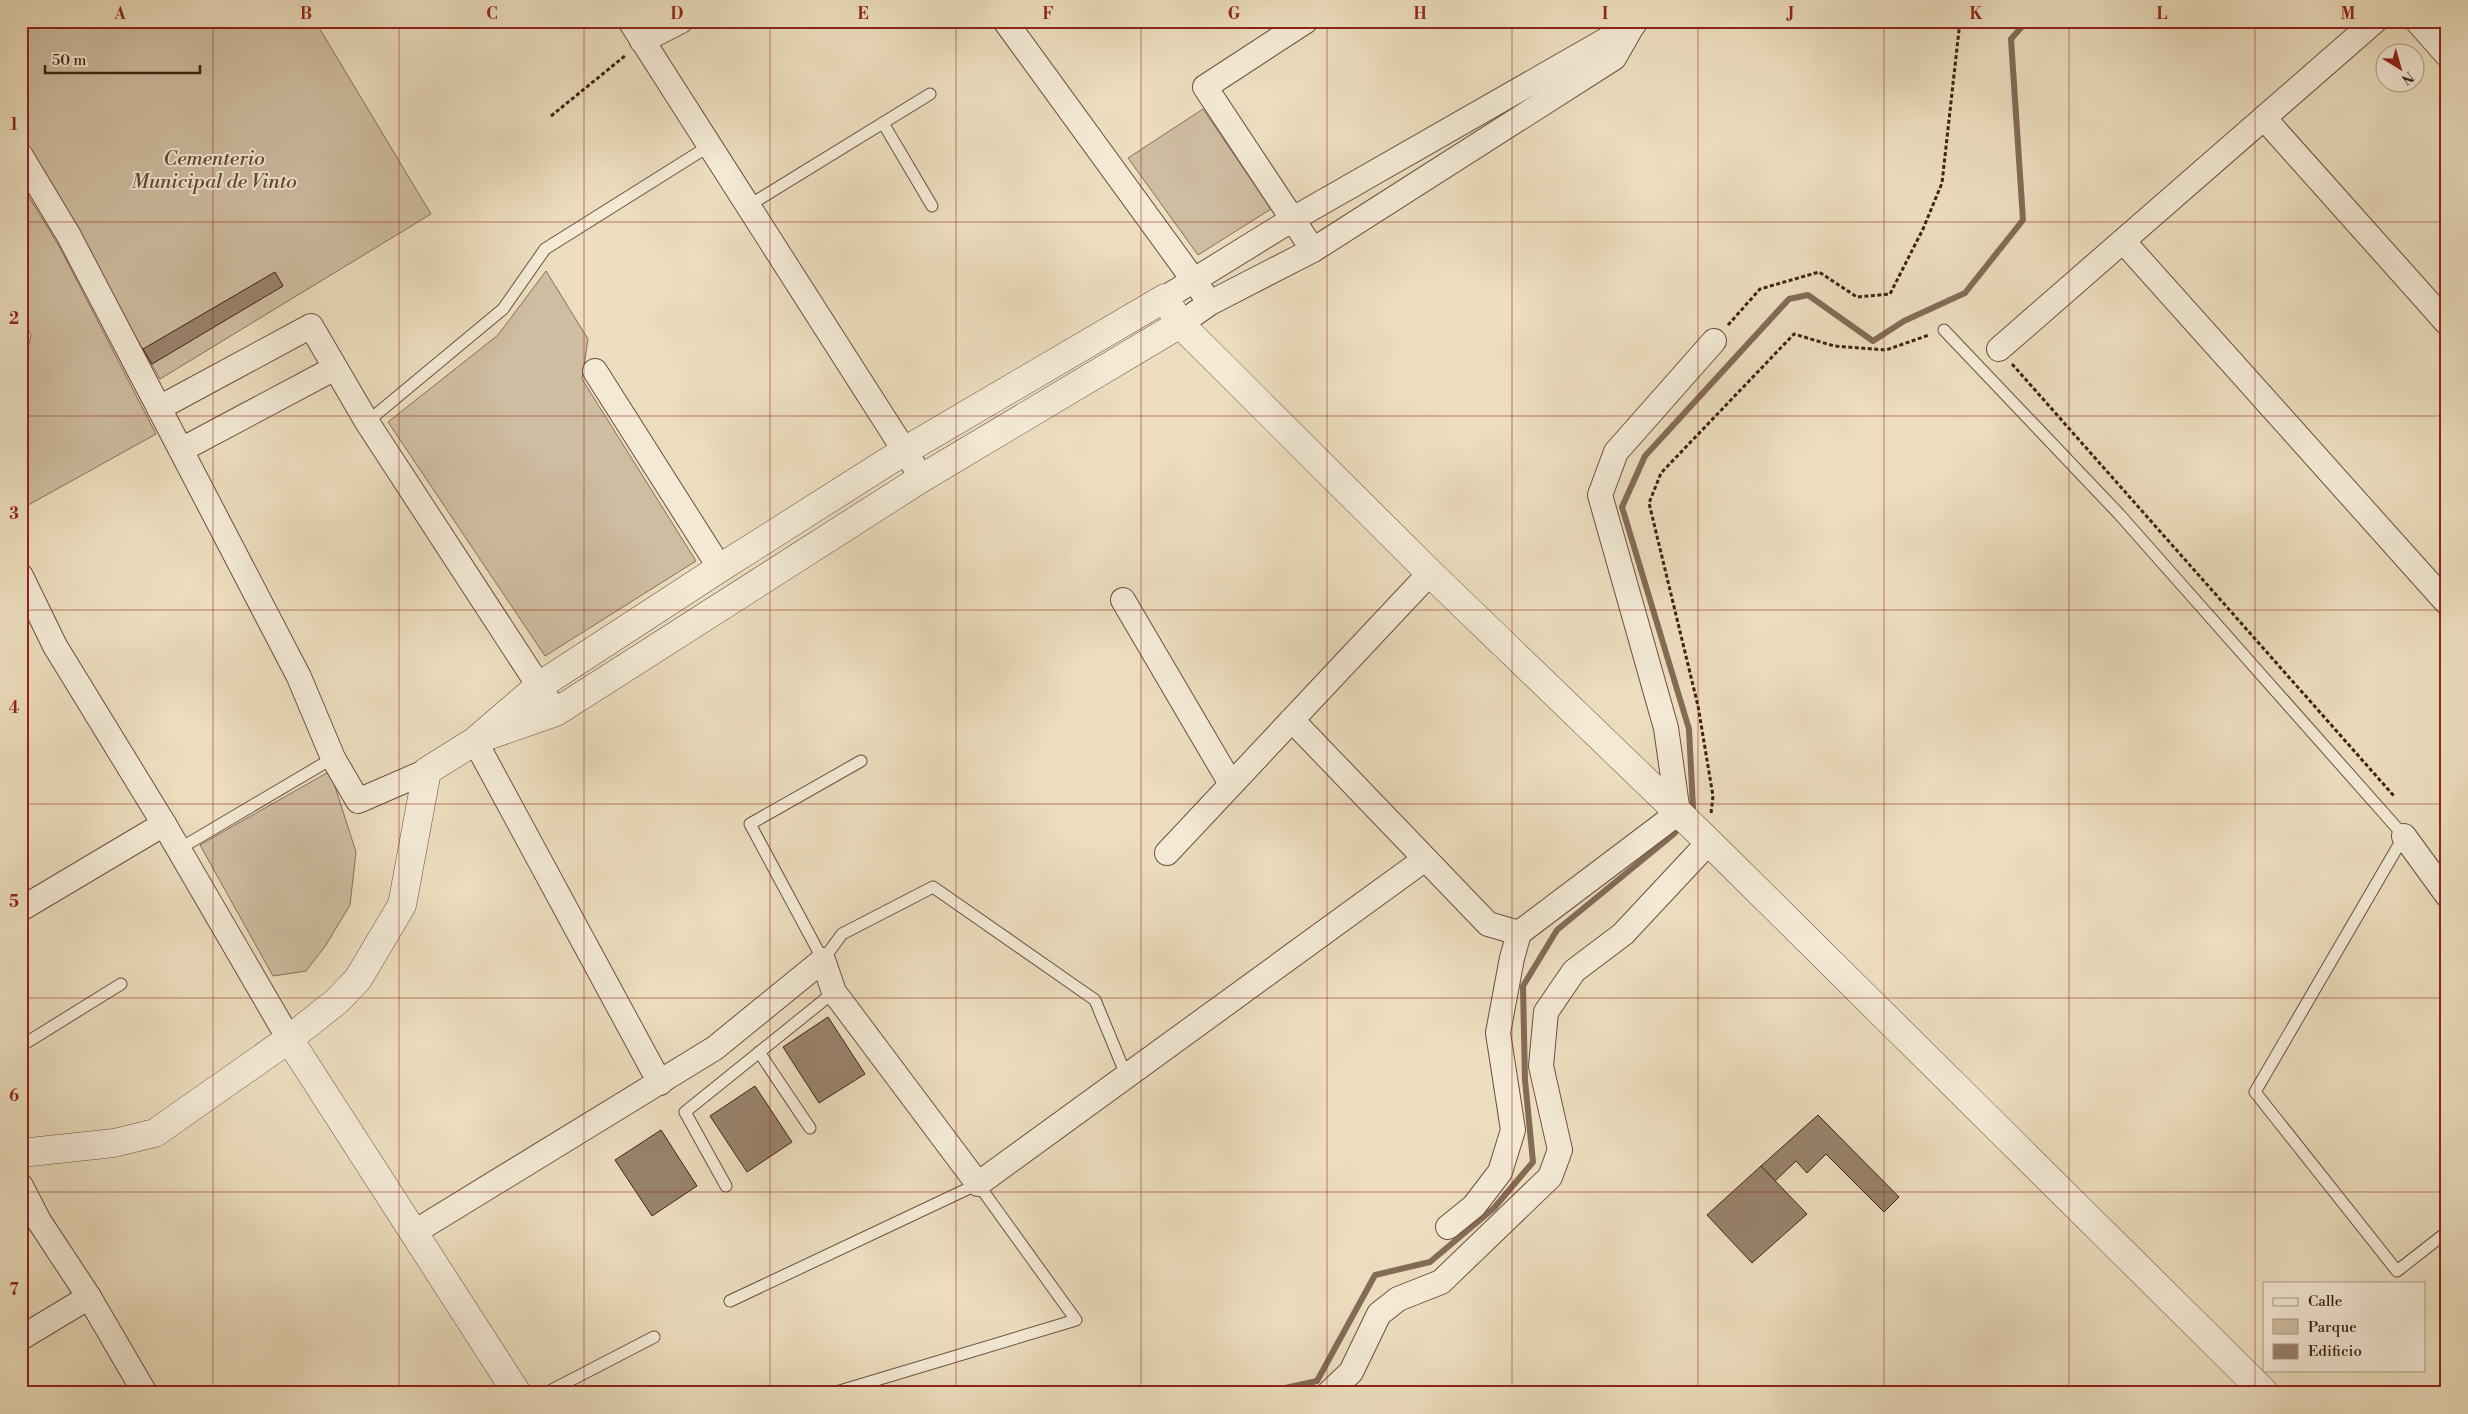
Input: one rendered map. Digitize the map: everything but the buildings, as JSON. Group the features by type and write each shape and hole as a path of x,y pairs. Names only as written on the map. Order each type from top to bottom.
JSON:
{"street":[{"path":"630,21 906,450 922,478"},
{"path":"642,42 681,21"},
{"path":"1005,21 1210,303"},
{"path":"1306,21 1205,87 1313,250"},
{"path":"1999,349 2375,21"},
{"path":"2417,21 2447,56"},
{"path":"21,156 69,236 181,450 299,677 334,758 358,801 427,771 475,741 539,686 906,450 1195,281 1293,219 1636,22"},
{"path":"475,741 556,712 922,478 1180,324 1210,303 1313,250 1614,58 1636,22"},
{"path":"2264,118 2447,323"},
{"path":"2123,242 2447,603"},
{"path":"1165,298 1180,324 1430,573 1689,824 2265,1393"},
{"path":"159,408 311,326 367,422 556,712"},
{"path":"1329,1393 1351,1372 1379,1314 1398,1300 1441,1282 1550,1177 1560,1150 1541,1066 1546,1012 1574,971 1622,934 1689,824 1666,728 1600,495 1616,452 1714,341"},
{"path":"181,450 335,368"},
{"path":"595,372 720,568"},
{"path":"1167,853 1430,573"},
{"path":"21,576 55,646 179,849 290,1039 517,1393"},
{"path":"1123,600 1231,784"},
{"path":"1292,720 1488,924 1519,933"},
{"path":"475,741 660,1083"},
{"path":"21,1153 114,1143 155,1133 290,1039 337,1001 358,979 402,906 427,771"},
{"path":"21,909 164,824"},
{"path":"1448,1227 1474,1206 1500,1172 1512,1130 1498,1033 1512,958 1519,933 1689,824"},
{"path":"2404,836 2447,895"},
{"path":"413,1232 660,1083 714,1048 822,960 834,992 978,1184 1425,859"},
{"path":"21,1186 40,1221 145,1393"},
{"path":"21,1338 88,1297"}],"lane":[{"path":"748,206 930,94"},
{"path":"882,123 932,206"},
{"path":"367,422 503,308 545,249 709,146"},
{"path":"1944,330 2120,514 2404,836 2254,1092 2397,1271 2447,1232"},
{"path":"179,849 334,758"},
{"path":"861,761 750,824 822,960 842,934 933,887 1095,1000 1126,1075"},
{"path":"21,1046 121,984"},
{"path":"726,1186 685,1112 834,992"},
{"path":"759,1052 810,1128"},
{"path":"730,1301 978,1184 1076,1320 833,1393"},
{"path":"546,1393 654,1337"}],"path":[{"path":"1714,341 1760,289 1819,272 1857,297 1890,294 1923,229 1942,183 1960,21"},
{"path":"551,116 642,42"},
{"path":"1689,824 1713,796 1698,706 1649,503 1662,473 1794,334 1834,346 1886,350 1944,330"},
{"path":"1999,349 2394,796"}],"green space":[{"name":"Cementerio Municipal de Vinto","path":"21,21 315,21 431,214 160,379 21,137"},
{"path":"1203,109 1271,209 1198,255 1128,158"},
{"path":"21,184 59,246 156,434 21,509 21,376 31,335 21,316"},
{"path":"546,271 588,339 582,379 696,561 545,656 388,422 498,335"},
{"path":"330,771 356,852 350,905 326,945 306,971 273,976 200,845"}],"waterway":[{"path":"1689,813 1693,808 1689,729 1622,507 1645,456 1789,299 1808,295 1873,341 1904,321 1965,293 2023,220 2011,39 2027,21"},
{"path":"1263,1393 1317,1381 1375,1275 1430,1262 1494,1208 1533,1162 1525,1080 1523,986 1557,930 1675,833 1682,824"}]}
